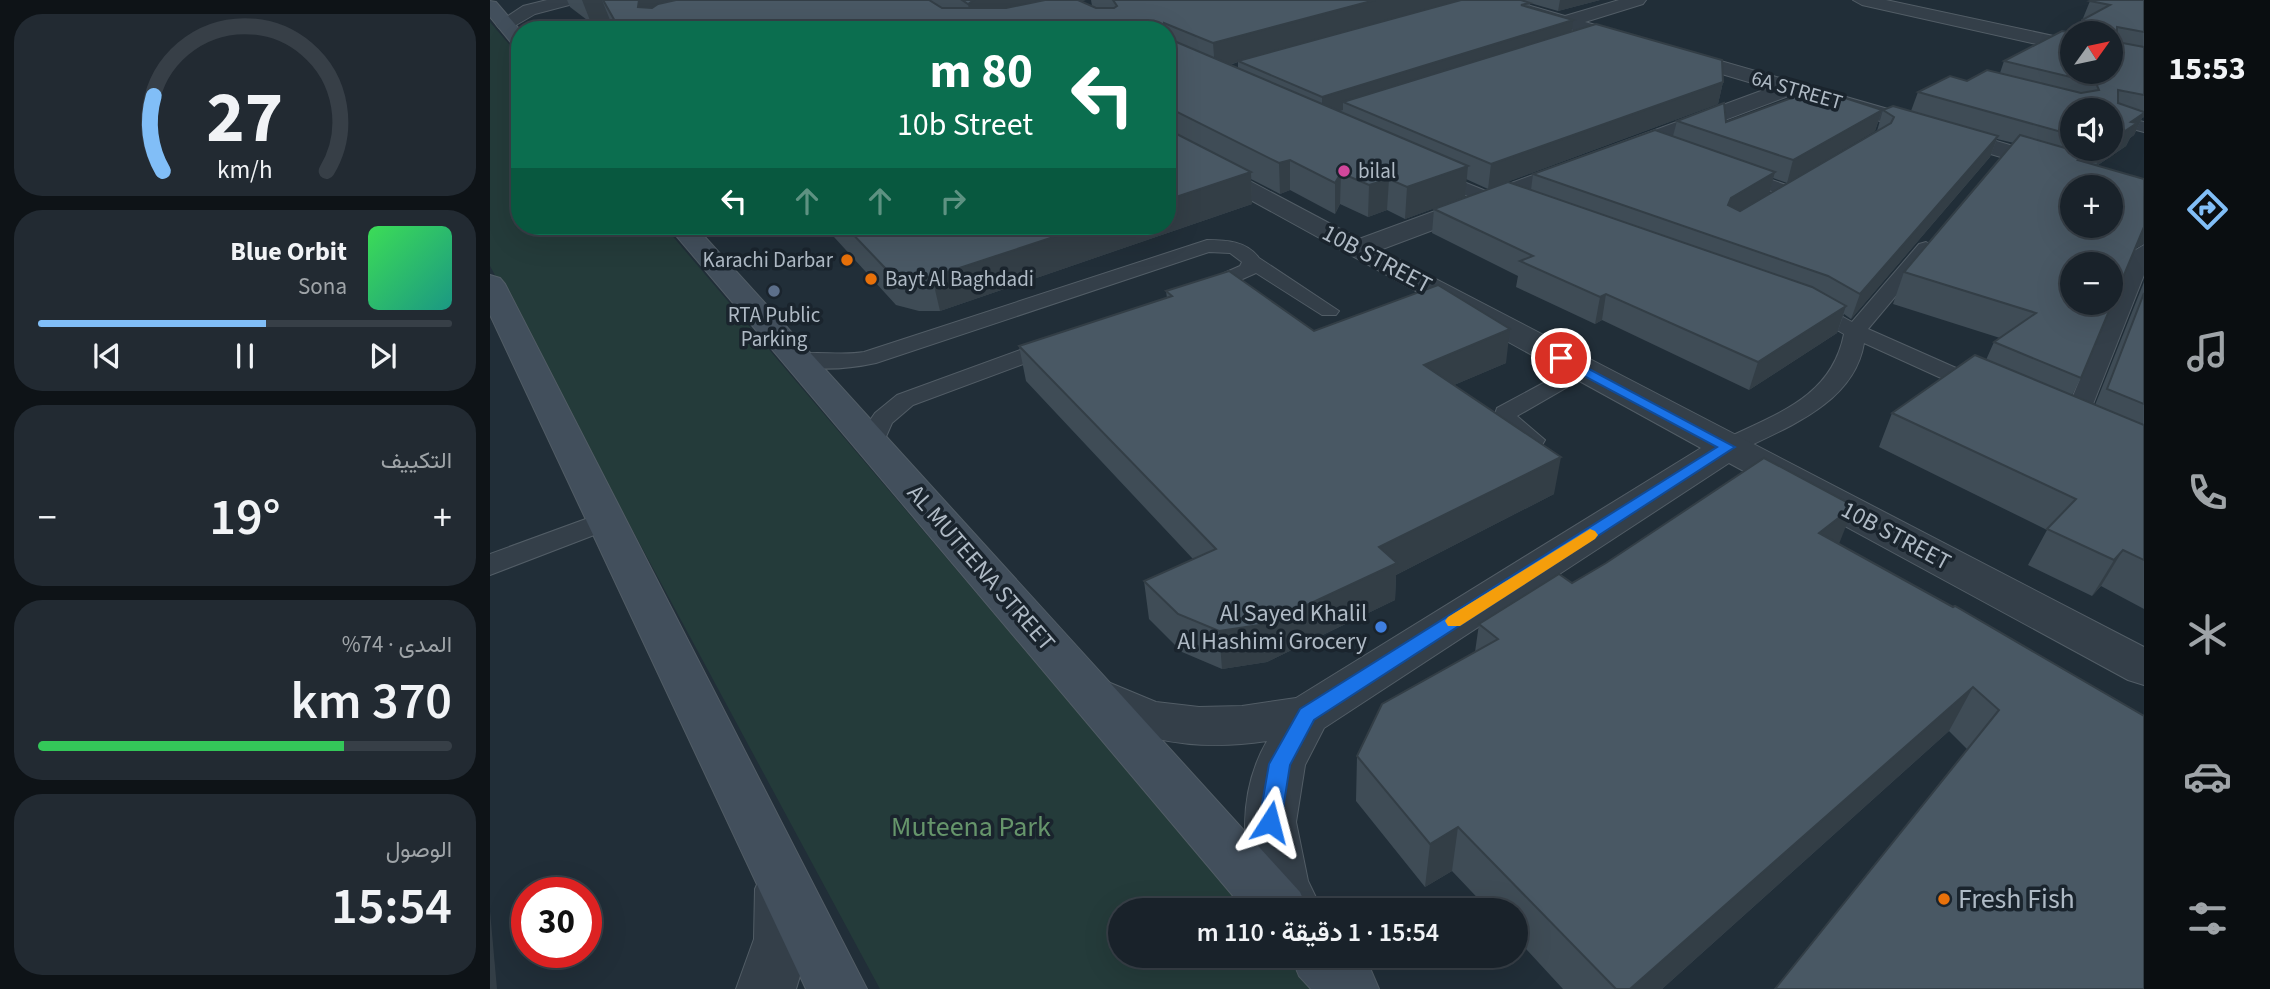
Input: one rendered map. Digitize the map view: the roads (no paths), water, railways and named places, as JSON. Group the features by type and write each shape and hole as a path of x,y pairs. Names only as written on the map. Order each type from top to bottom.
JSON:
{"street":[{"path":"491,0 554,0"},
{"path":"505,24 529,10 568,0"},
{"path":"1565,22 1637,0"},
{"path":"1862,0 2060,43"},
{"name":"6A STREET","path":"1486,1 1605,33 1905,122"},
{"path":"490,6 511,31"},
{"path":"1357,249 1789,88"},
{"path":"1931,129 2007,152 2138,184"},
{"name":"10B STREET","path":"1176,149 1357,249 2144,667"},
{"name":"AL MUTEENA STREET","path":"689,235 1270,898"},
{"path":"490,284 837,989"},
{"path":"1091,693 1138,715 1192,726 1250,726 1307,715 1728,447"},
{"path":"1288,898 1281,886 1270,822 1280,764 1307,715"},
{"path":"766,989 783,939 783,880"},
{"path":"1331,968 1349,989"}],"lane":[{"path":"1580,41 1605,33"},
{"path":"2123,121 2144,127"},
{"path":"1646,141 1672,150"},
{"path":"1989,173 2007,152"},
{"path":"1418,167 1496,197 1528,204"},
{"path":"1724,169 1794,188 1766,205"},
{"path":"1728,447 1821,398 1837,383 1848,366 1854,349 1855,332 1935,236"},
{"path":"799,360 833,363 868,358 1207,246 1238,249 1248,255 1252,262 1329,311"},
{"path":"2096,438 2065,425 2144,251"},
{"path":"1185,296 1237,277 1248,270 1252,262"},
{"path":"1790,299 1821,312 1855,332 1995,394"},
{"path":"872,443 875,428 886,413 905,400 1070,338"},
{"path":"1549,451 1505,421 1503,416 1582,369"},
{"path":"490,565 605,521"}],"place":[{"name":"bilal","path":"1344,171"},
{"name":"Karachi Darbar","path":"847,260"},
{"name":"Bayt Al Baghdadi","path":"871,279"},
{"name":"RTA Public Parking","path":"774,291"},
{"name":"Al Sayed Khalil Al Hashimi Grocery","path":"1381,627"},
{"name":"Fresh Fish","path":"1944,899"}],"park label":[{"name":"Muteena Park","path":"971,827"}]}
